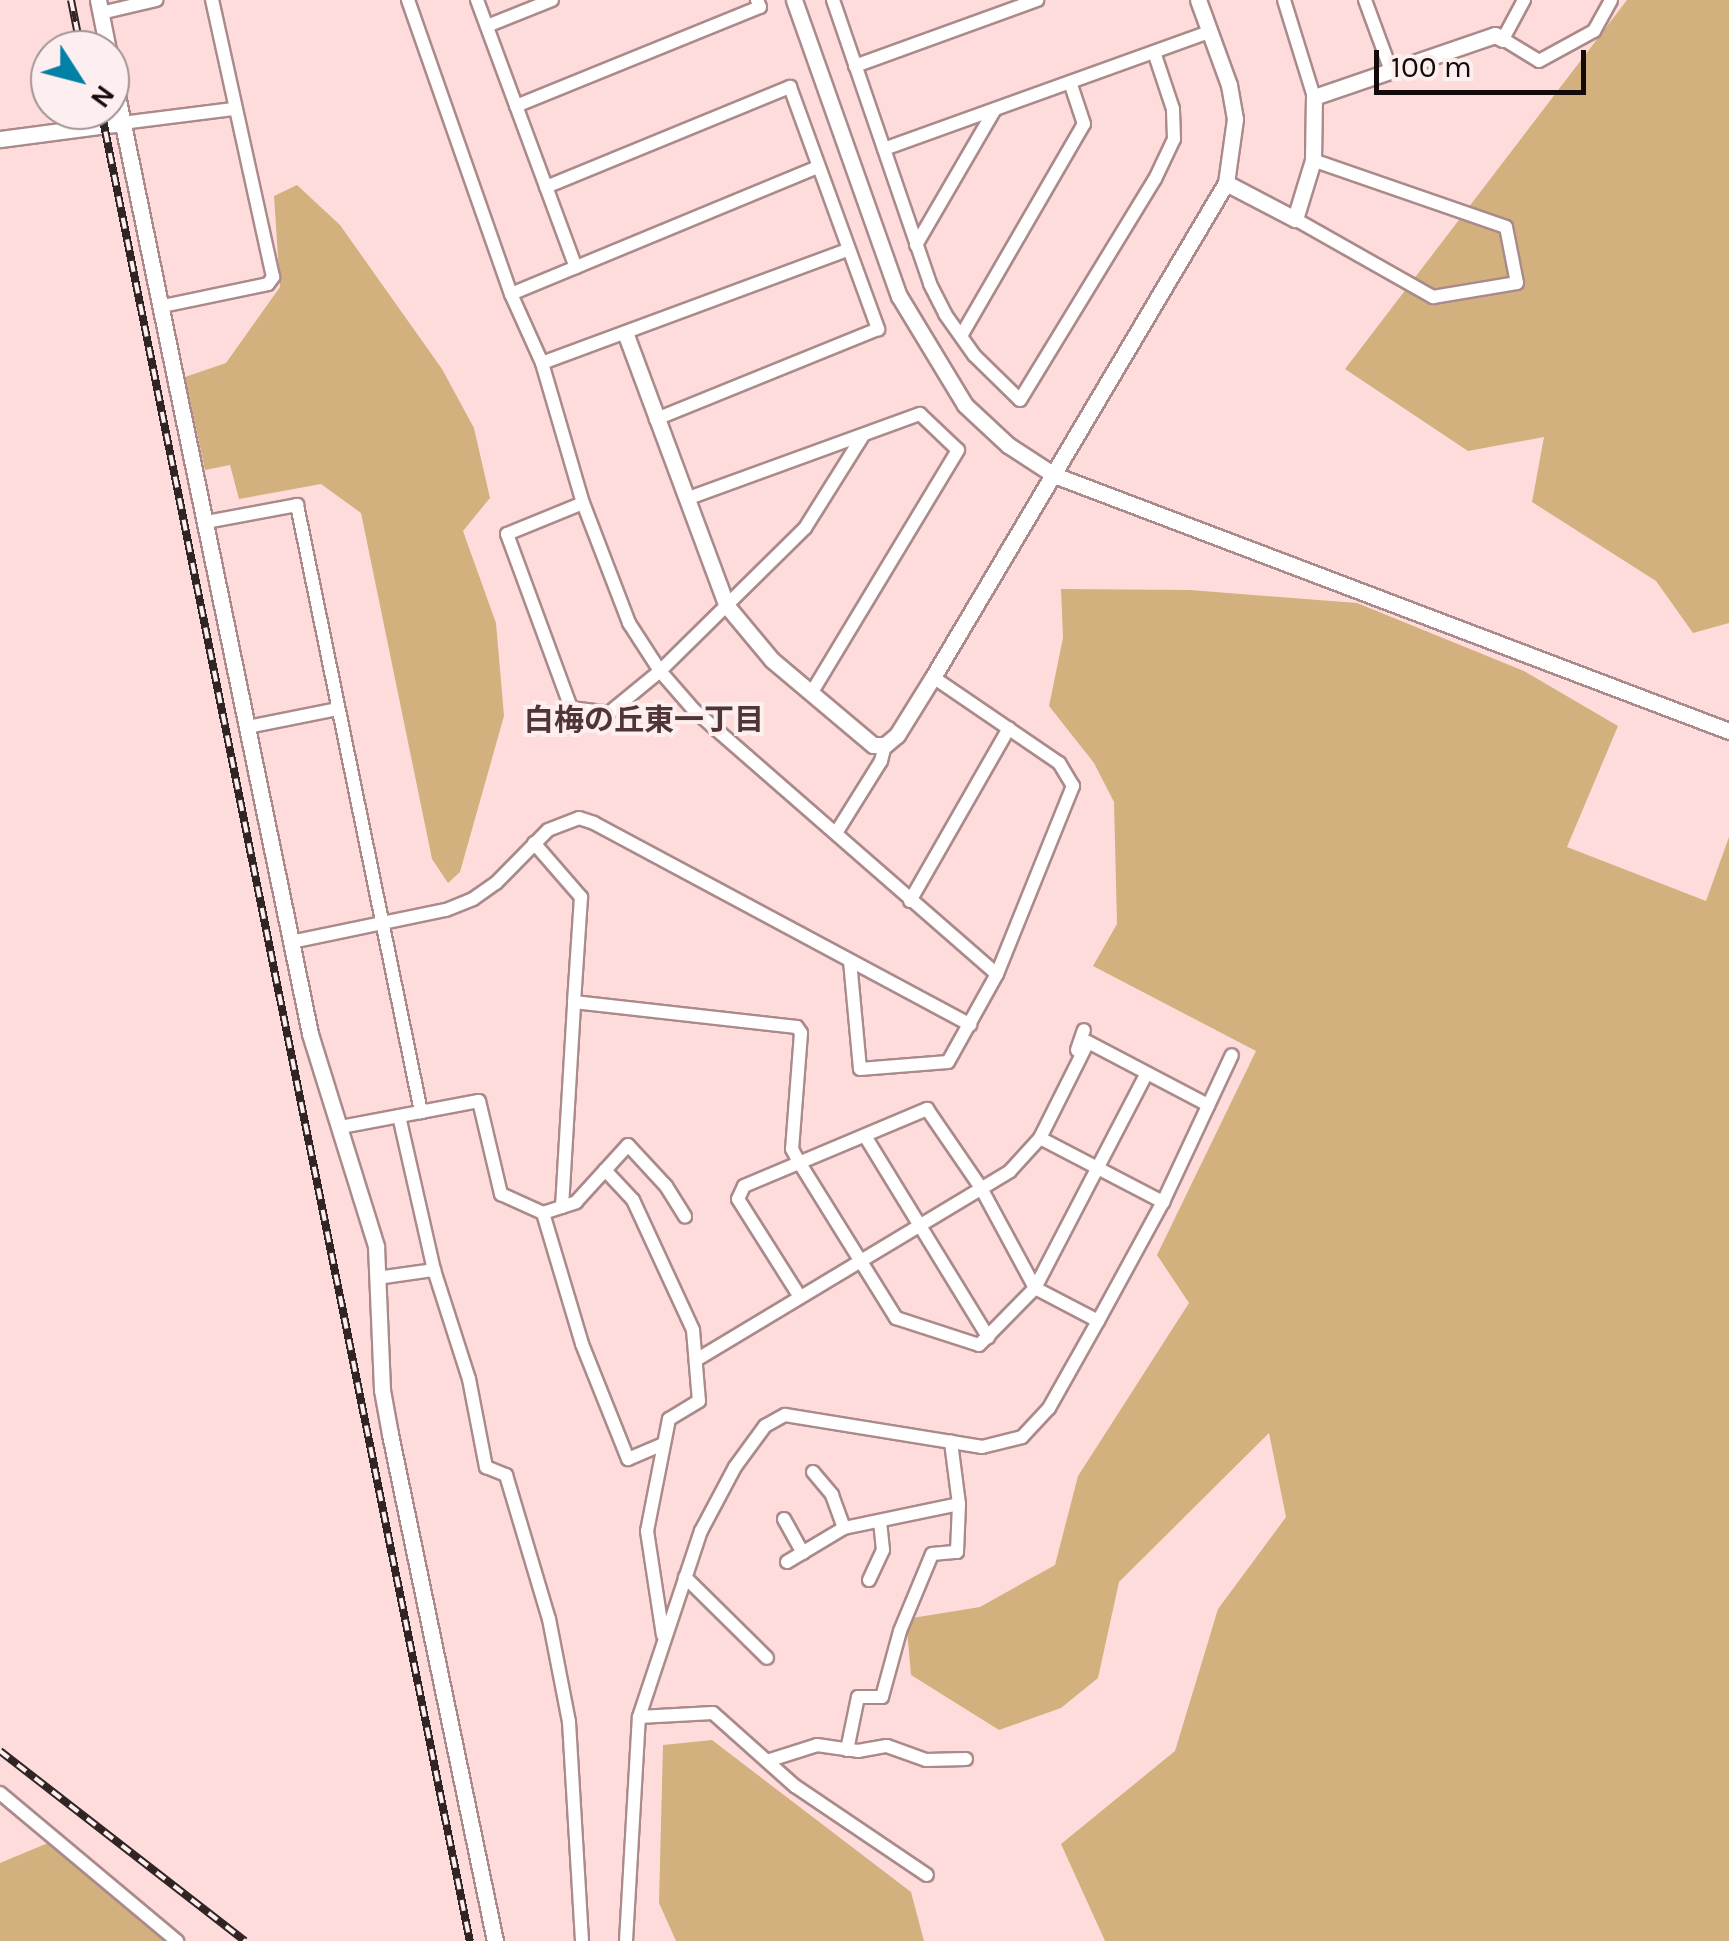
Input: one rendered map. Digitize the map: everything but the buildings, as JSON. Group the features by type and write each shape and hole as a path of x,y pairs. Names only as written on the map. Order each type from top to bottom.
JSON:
{"street":[{"path":"100,7 156,0"},
{"path":"163,306 268,284 273,277 212,0"},
{"path":"408,0 512,294 542,363 583,502 630,622 660,672 694,710 997,974"},
{"path":"477,0 576,267"},
{"path":"487,26 552,0"},
{"path":"516,106 760,7 757,0"},
{"path":"794,0 877,239 909,313 965,405 1008,445 1054,474 1729,732"},
{"path":"833,0 916,245 944,314 997,381 1020,400 1174,139 1173,109 1154,52"},
{"path":"855,66 1037,0"},
{"path":"626,335 727,606 772,660 873,745 884,745 897,735 933,677 1226,182 1235,120 1229,85 1198,0"},
{"path":"1284,0 1314,97 1314,160 1295,220"},
{"path":"1365,0 1390,68"},
{"path":"1502,39 1524,0"},
{"path":"1314,97 1495,34 1539,61 1594,31 1611,0"},
{"path":"884,149 1209,32"},
{"path":"961,336 1084,124 1070,82"},
{"path":"546,186 790,86 878,329 656,419"},
{"path":"130,122 233,108"},
{"path":"916,245 995,109"},
{"path":"0,138 65,130"},
{"path":"124,130 163,306 310,1034 372,1232 378,1278 382,1390 495,1941"},
{"path":"1226,182 1432,297 1517,282 1506,227 1314,160"},
{"path":"512,294 818,167"},
{"path":"542,363 847,250"},
{"path":"686,499 920,414 958,450 812,694"},
{"path":"583,502 506,534 572,708 609,712 660,672 805,528 862,437"},
{"path":"206,522 296,504 421,1112"},
{"path":"850,962 860,1069 948,1062 997,974 1074,786 1059,763 933,677"},
{"path":"248,727 338,709"},
{"path":"910,901 1010,728"},
{"path":"836,833 881,761 884,745"},
{"path":"291,942 382,924 473,899 496,883 534,843 562,822 579,818 594,822 970,1025"},
{"path":"534,843 581,897 562,1207"},
{"path":"574,1002 796,1027 801,1033 792,1149 896,1318 980,1346 1035,1288 1147,1073"},
{"path":"1081,1057 1076,1048 1084,1030"},
{"path":"696,1360 1010,1171 1040,1138 1088,1042 1208,1106"},
{"path":"626,1941 639,1718 716,1497 773,1420 797,1414 982,1447 1022,1437 1049,1408 1098,1321 1162,1202 1232,1055"},
{"path":"340,1127 478,1101 501,1194 543,1213 576,1202 628,1144 666,1186 685,1216"},
{"path":"800,1298 738,1199 744,1186 928,1109 981,1188 1035,1288 1098,1321"},
{"path":"399,1116 434,1270 470,1380 486,1467 506,1475 549,1620 568,1722 582,1941"},
{"path":"864,1136 922,1224 988,1337"},
{"path":"1040,1138 1162,1202"},
{"path":"605,1170 633,1200 693,1330 699,1401 669,1419 646,1544 664,1638"},
{"path":"543,1213 582,1344 628,1459 664,1444"},
{"path":"378,1278 434,1270"},
{"path":"848,1750 858,1697 882,1697 900,1631 932,1554 957,1552 959,1504 952,1442"},
{"path":"813,1472 832,1495 844,1528"},
{"path":"788,1562 844,1528 959,1504"},
{"path":"784,1519 803,1553"},
{"path":"869,1580 883,1550 880,1521"},
{"path":"685,1577 766,1658"},
{"path":"639,1718 714,1712 796,1786 927,1876"},
{"path":"767,1760 817,1744 848,1750 886,1746 926,1760 966,1759"},
{"path":"0,1793 177,1941"}],"shaded area":[{"path":"1627,0 1729,0 1729,623 1693,633 1656,581 1532,502 1544,437 1468,451 1345,369"},
{"path":"297,185 340,225 442,369 474,428 490,498 463,531 496,623 504,716 460,872 448,883 432,859 361,513 321,484 239,499 230,465 205,470 185,377 226,363 280,287 274,196"},
{"path":"1061,589 1190,590 1357,603 1524,671 1618,726 1567,847 1706,901 1729,837 1729,1941 1105,1941 1061,1844 1175,1751 1218,1609 1286,1517 1269,1433 1119,1582 1098,1678 1061,1708 999,1730 911,1675 906,1619 980,1607 1055,1565 1078,1476 1189,1303 1157,1255 1256,1051 1093,966 1117,924 1114,802 1094,763 1049,706 1063,638"},
{"path":"712,1740 911,1892 924,1941 676,1941 659,1903 663,1745"},
{"path":"48,1843 166,1941 0,1941 0,1863"}],"railway":[{"path":"71,0 77,30"},
{"path":"105,130 470,1941"},
{"path":"0,1751 245,1941"}],"district":[{"name":"白梅の丘東一丁目","path":"644,720"}]}
